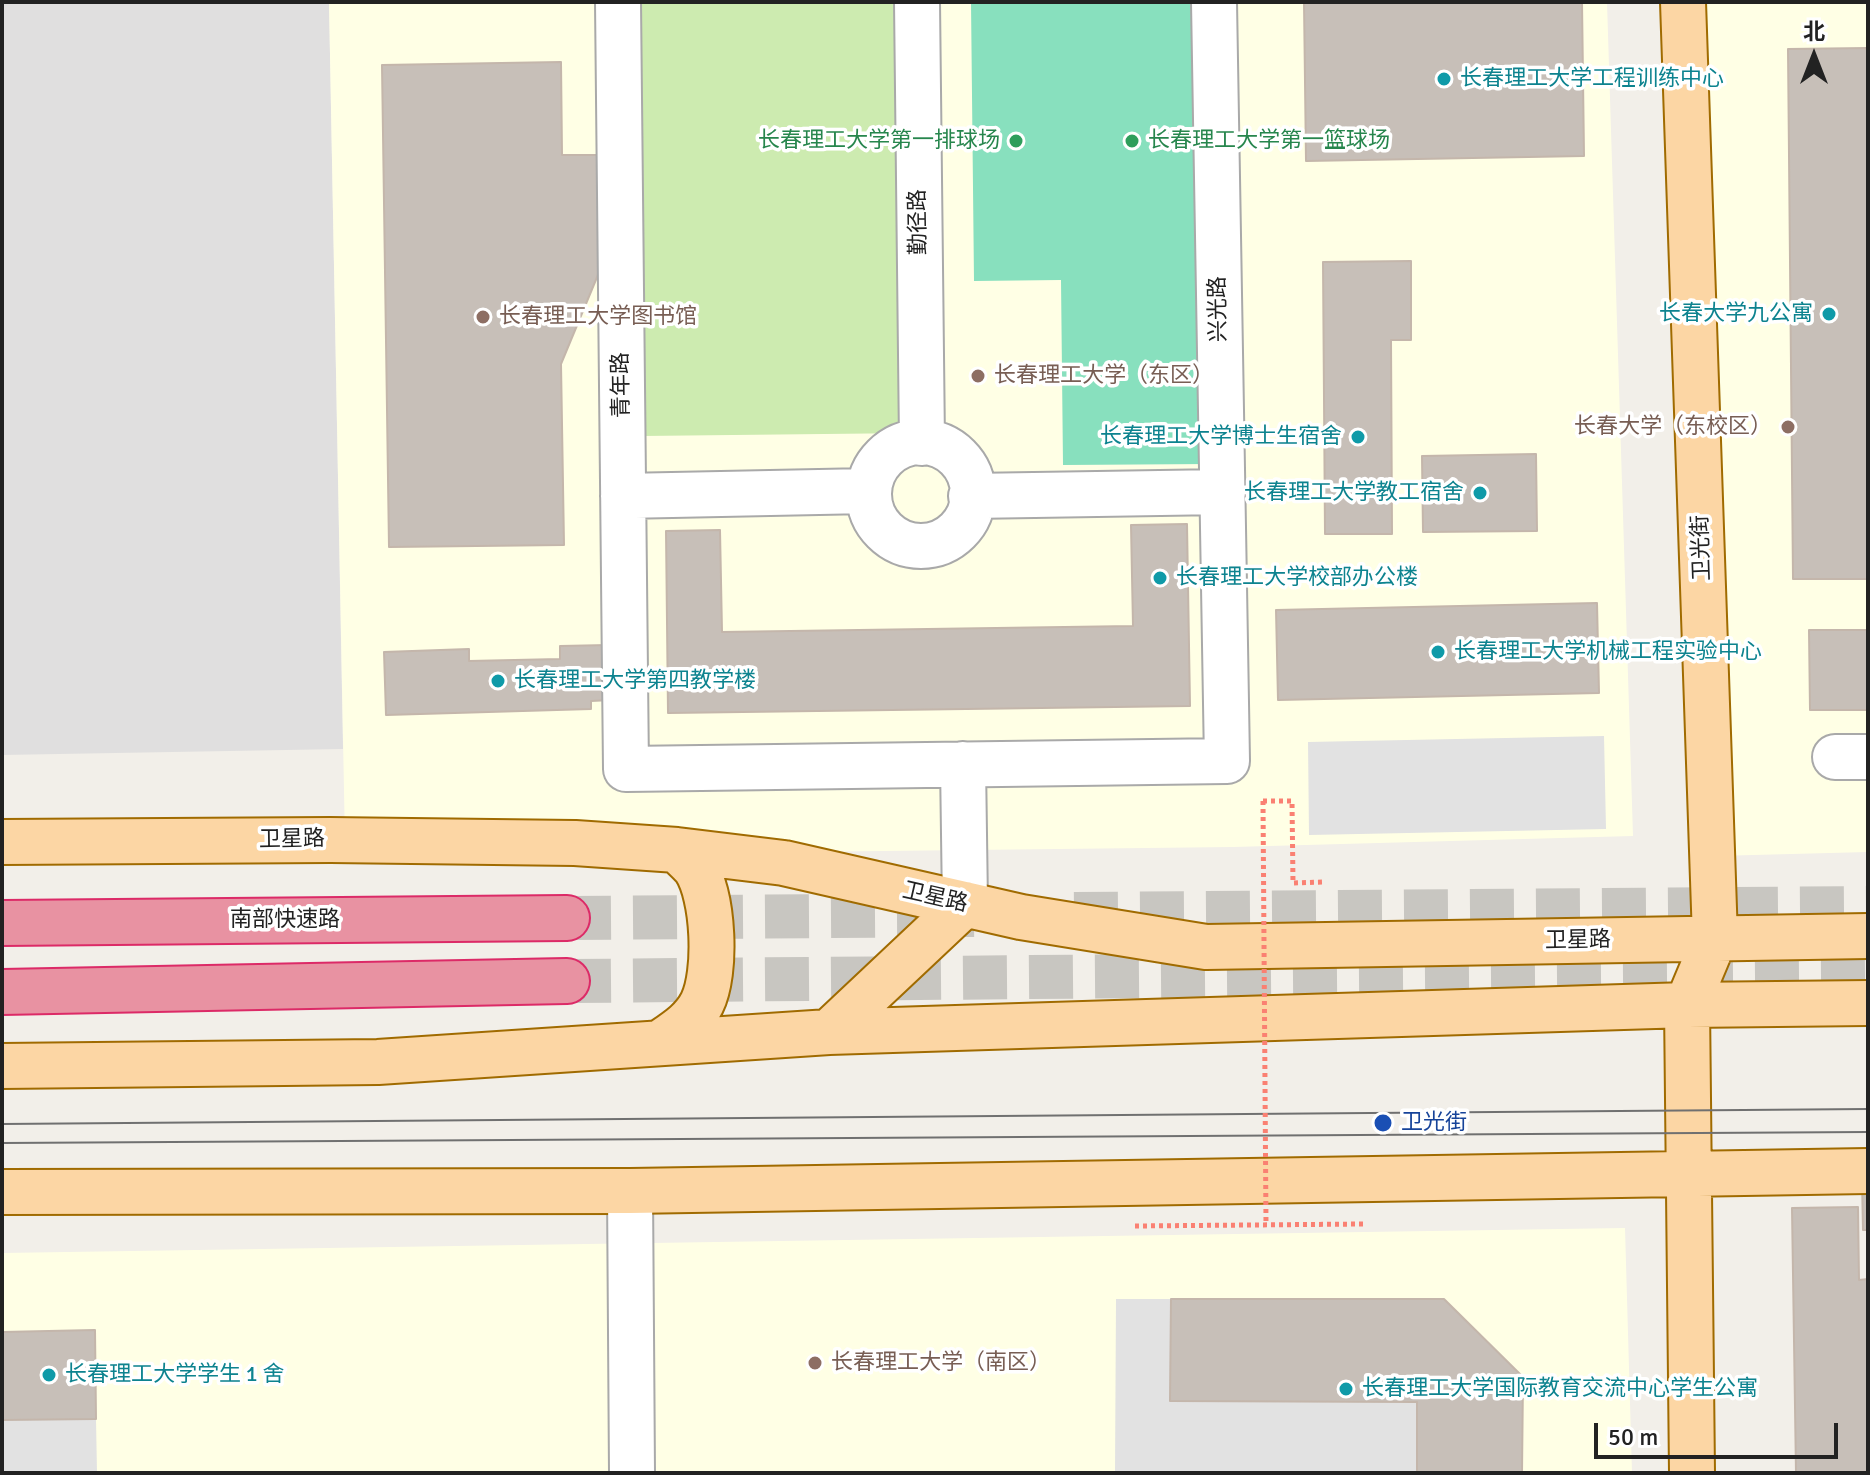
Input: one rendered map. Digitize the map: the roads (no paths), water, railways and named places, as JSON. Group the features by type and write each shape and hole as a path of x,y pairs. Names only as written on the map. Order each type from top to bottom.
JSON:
{"highway":[{"name":"南部快速路","path":"2,923 567,918"},
{"path":"2,992 567,981"}],"main road":[{"name":"卫光街","path":"1683,2 1715,938 1687,1005 1692,1473"},
{"name":"卫星路","path":"2,842 330,840 575,843 677,850 784,863 1125,936 1206,947 1868,936"},
{"path":"661,1042 689,1022 703,1002 710,968 711,929 705,893 695,869 677,850"},
{"path":"829,1032 965,904"},
{"path":"2,1066 378,1062 829,1032 1687,1005 1868,1003"},
{"path":"2,1192 630,1191 1868,1171"}],"lane":[{"name":"青年路","path":"618,2 626,769 963,764"},
{"name":"勤径路","path":"917,2 922,443"},
{"name":"兴光路","path":"963,764 1227,761 1214,2"},
{"path":"922,443 948,449 962,461 971,476 971,510 964,525 944,541 920,547 903,544 877,523 868,491 882,459 896,448 922,443"},
{"path":"623,496 868,491"},
{"path":"971,496 1223,492"},
{"path":"963,764 965,904"},
{"path":"630,1191 632,1473"}],"tunnel":[{"path":"1074,914 1868,908"},
{"path":"567,918 974,915"},
{"path":"567,981 1868,970"}],"tram line":[{"path":"2,1124 1868,1109"},
{"path":"2,1143 1868,1132"}],"place":[{"name":"长春理工大学工程训练中心","path":"1444,79"},
{"name":"长春理工大学第一排球场","path":"1016,141"},
{"name":"长春理工大学第一篮球场","path":"1132,141"},
{"name":"长春大学九公寓","path":"1829,314"},
{"name":"长春理工大学图书馆","path":"483,317"},
{"name":"长春理工大学（东区）","path":"978,376"},
{"name":"长春大学（东校区）","path":"1788,427"},
{"name":"长春理工大学博士生宿舍","path":"1358,437"},
{"name":"长春理工大学教工宿舍","path":"1480,493"},
{"name":"长春理工大学校部办公楼","path":"1160,578"},
{"name":"长春理工大学机械工程实验中心","path":"1438,652"},
{"name":"长春理工大学第四教学楼","path":"498,681"},
{"name":"卫光街","path":"1383,1123"},
{"name":"长春理工大学（南区）","path":"815,1363"},
{"name":"长春理工大学学生 1 舍","path":"49,1375"},
{"name":"长春理工大学国际教育交流中心学生公寓","path":"1346,1389"}]}
